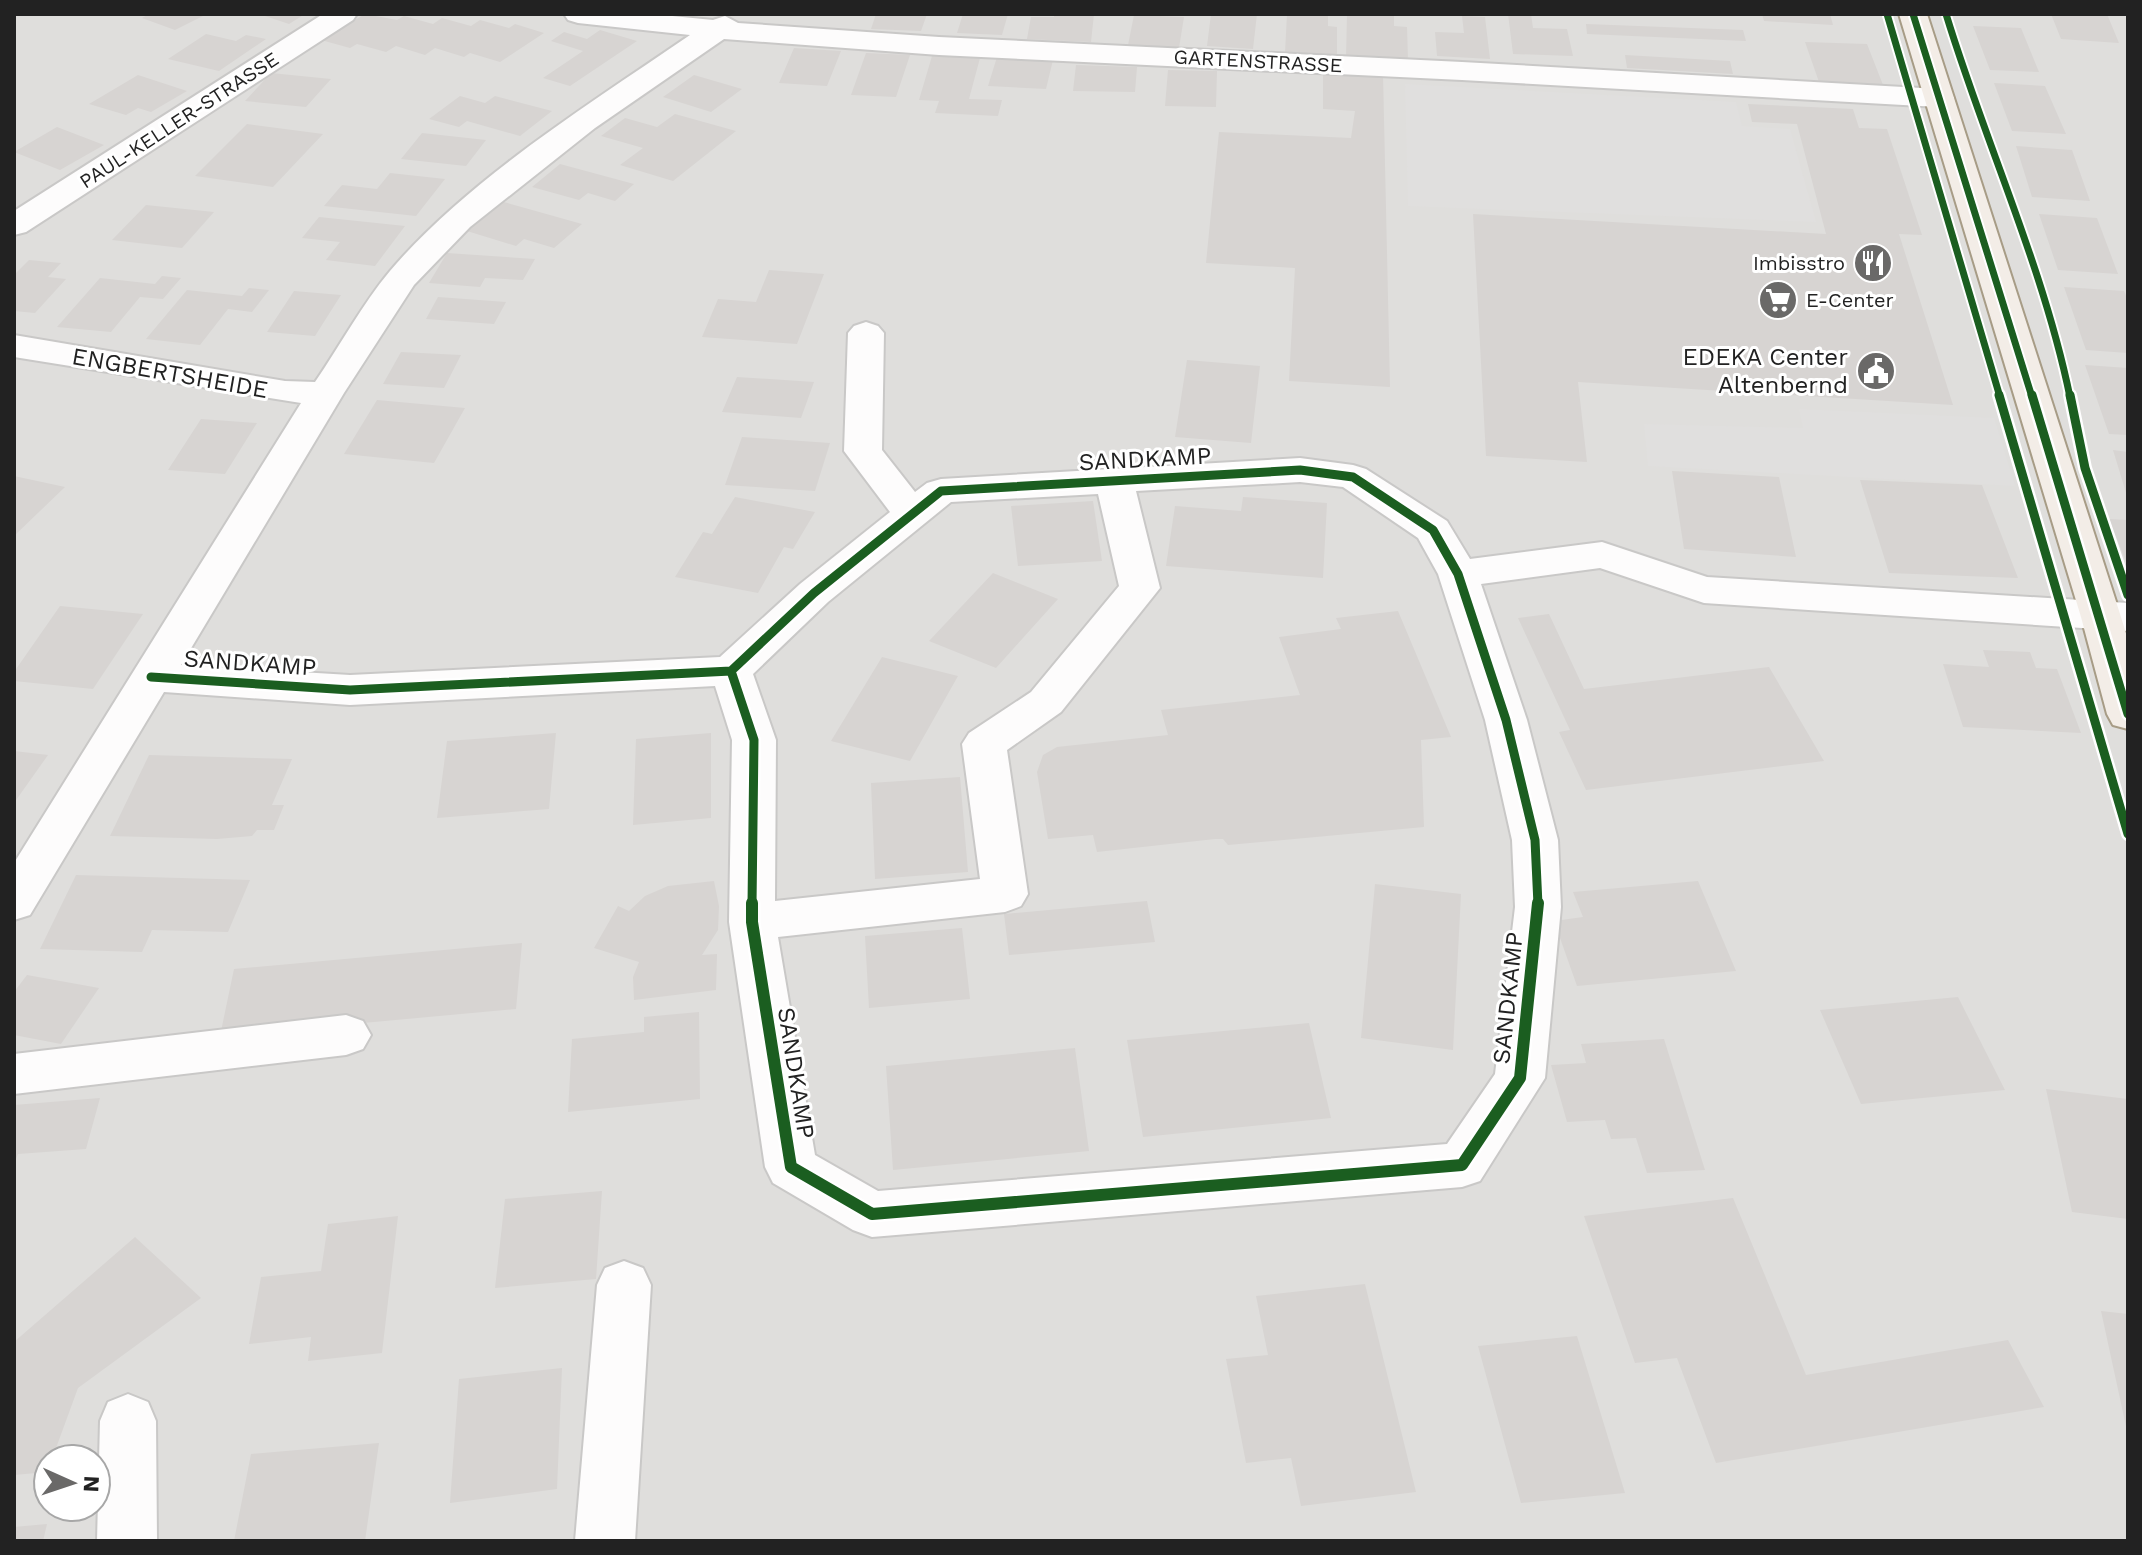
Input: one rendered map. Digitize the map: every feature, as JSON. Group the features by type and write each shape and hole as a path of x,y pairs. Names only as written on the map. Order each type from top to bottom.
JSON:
{"main road":[{"path":"1913,14 2114,617 2128,714"}],"street":[{"name":"PAUL-KELLER-STRASSE","path":"14,225 343,14"},
{"name":"GARTENSTRASSE","path":"578,14 1939,98"},
{"path":"14,902 326,393 401,279 458,220 584,121 728,23"},
{"path":"866,333 863,451 912,514"},
{"name":"ENGBERTSHEIDE","path":"19,355 285,392 326,393"},
{"name":"SANDKAMP","path":"151,677 350,690 731,671 814,593 941,491 1300,470 1353,477 1433,530 1458,574 1506,720 1535,840 1538,907 1520,1078 1462,1165 872,1214 791,1167 752,922 754,740 731,671"},
{"path":"752,922 1005,894 984,744 1046,702 1140,588 1114,481"},
{"path":"1458,574 1602,555 1704,590 2114,617"},
{"path":"14,1074 346,1035"},
{"path":"605,1541 624,1285"},
{"path":"127,1541 128,1421"}],"shaded area":[{"path":"14,14 2128,14 2128,1541 14,1541"},
{"path":"1405,84 1736,102 1742,126 1790,129 1816,222 1408,206"},
{"path":"1799,409 1994,418 2015,486 1648,466 1644,424 1803,428"}],"building":[{"path":"149,14 207,14 175,30 142,18"},
{"path":"259,14 305,14 289,24"},
{"path":"365,14 397,20 404,16 433,24 442,18 471,26 480,20 509,28 515,24 544,33 500,62 470,53 464,57 435,48 425,55 396,46 386,52 357,44 350,48 321,40"},
{"path":"876,14 927,14 921,31 871,29"},
{"path":"963,14 1008,14 1002,35 957,33"},
{"path":"1054,14 1094,14 1091,42 1027,39 1031,17 1054,17"},
{"path":"1211,14 1257,14 1253,49 1207,46"},
{"path":"1287,14 1328,14 1328,26 1337,27 1337,55 1285,53"},
{"path":"1347,14 1394,14 1394,26 1407,27 1408,60 1346,58"},
{"path":"1508,14 1531,14 1533,28 1567,29 1573,56 1513,54"},
{"path":"1762,14 1830,14 1833,25 1764,21"},
{"path":"2051,14 2107,14 2119,43 2061,39"},
{"path":"1134,15 1184,17 1179,48 1128,45"},
{"path":"1462,16 1485,17 1490,59 1437,56 1435,32 1464,33"},
{"path":"1586,24 1743,30 1746,41 1587,34"},
{"path":"1973,26 2021,28 2039,72 1990,70"},
{"path":"600,30 637,41 570,86 543,78 583,51 551,41 564,32 587,39"},
{"path":"206,34 236,41 246,35 266,39 219,71 168,59"},
{"path":"1805,42 1867,44 1883,85 1819,82"},
{"path":"794,48 841,51 827,86 779,83"},
{"path":"866,53 910,55 896,97 851,95"},
{"path":"1625,55 1730,61 1733,74 1627,68"},
{"path":"932,56 980,58 969,99 1002,100 998,116 935,113 939,101 919,100"},
{"path":"997,57 1053,60 1046,89 988,86"},
{"path":"1076,65 1137,67 1135,92 1073,91"},
{"path":"1168,70 1217,71 1216,107 1165,106"},
{"path":"1323,71 1383,74 1390,387 1289,381 1295,268 1206,263 1219,132 1351,138 1355,111 1323,109"},
{"path":"271,73 331,79 306,107 245,101"},
{"path":"138,75 187,91 151,112 138,108 126,115 89,104"},
{"path":"694,75 742,89 711,112 663,97"},
{"path":"1994,83 2045,86 2066,134 2012,131"},
{"path":"460,96 485,103 495,96 552,111 520,136 467,121 459,127 429,119"},
{"path":"1748,104 1853,109 1859,128 1887,129 1922,235 1899,234 1953,405 1578,382 1587,462 1486,456 1473,214 1826,234 1797,124 1752,122"},
{"path":"675,114 736,131 673,181 620,165 643,148 601,136 625,118 657,127"},
{"path":"247,124 323,134 273,187 195,176"},
{"path":"57,127 104,145 60,170 14,152"},
{"path":"422,133 486,140 466,166 401,159"},
{"path":"2016,146 2072,150 2090,201 2032,197"},
{"path":"560,164 634,184 615,201 588,193 579,200 532,187"},
{"path":"390,173 445,179 416,216 324,206 342,185 377,189"},
{"path":"504,202 582,224 554,248 524,239 516,246 467,231"},
{"path":"146,205 214,212 182,248 112,240"},
{"path":"2039,214 2097,218 2118,274 2058,270"},
{"path":"319,217 405,226 375,266 326,260 340,242 302,238"},
{"path":"447,253 535,259 523,280 485,278 480,287 429,283"},
{"path":"29,260 61,263 48,277 66,279 35,313 14,311 14,275"},
{"path":"769,270 824,274 797,344 702,337 718,299 756,302"},
{"path":"162,276 181,278 163,299 140,297 111,332 57,327 100,278 155,284"},
{"path":"2064,287 2124,291 2128,300 2128,353 2086,350"},
{"path":"249,288 269,290 252,312 228,309 200,345 146,339 187,290 242,296"},
{"path":"294,291 341,295 315,336 267,332"},
{"path":"438,297 506,302 494,324 426,319"},
{"path":"401,352 461,355 444,388 383,384"},
{"path":"1187,360 1260,366 1251,443 1175,437"},
{"path":"2085,365 2128,368 2128,435 2109,434"},
{"path":"737,377 814,382 801,418 722,412"},
{"path":"377,400 465,408 434,463 344,454"},
{"path":"201,419 257,423 225,474 168,470"},
{"path":"742,437 830,443 815,491 725,485"},
{"path":"2113,450 2128,452 2128,496 2127,496"},
{"path":"1672,471 1779,477 1796,557 1684,549"},
{"path":"14,476 65,487 14,536"},
{"path":"1860,480 1982,485 2018,578 1889,573"},
{"path":"735,497 815,512 793,549 784,547 758,593 675,577 703,532 712,534"},
{"path":"1243,497 1327,503 1323,578 1166,566 1175,506 1241,511"},
{"path":"1093,501 1102,561 1018,566 1011,506"},
{"path":"2109,519 2128,520 2128,567"},
{"path":"993,573 1058,599 996,668 929,641"},
{"path":"60,606 143,614 93,689 14,681 14,672"},
{"path":"1398,611 1451,737 1421,740 1424,827 1228,845 1223,839 1215,839 1097,852 1093,835 1048,839 1037,772 1043,755 1057,747 1168,735 1161,710 1300,695 1279,637 1341,629 1336,618"},
{"path":"1549,614 1584,689 1769,667 1824,761 1586,790 1559,732 1570,730 1518,618"},
{"path":"1983,650 2030,652 2036,668 2057,669 2081,733 1963,727 1943,664 1989,667"},
{"path":"882,657 958,676 910,761 831,741"},
{"path":"556,733 549,809 437,818 447,741"},
{"path":"711,733 711,818 633,825 636,739"},
{"path":"14,751 48,755 14,803"},
{"path":"149,755 292,759 272,805 284,805 274,830 257,830 252,836 217,839 110,836"},
{"path":"960,777 968,872 875,879 871,783"},
{"path":"76,875 250,880 228,932 152,930 142,952 40,949"},
{"path":"714,881 719,906 718,930 702,955 717,954 716,990 634,1000 633,977 639,962 594,948 618,906 629,911 645,896 668,886"},
{"path":"1698,881 1736,971 1577,986 1554,921 1583,917 1573,892"},
{"path":"1375,884 1461,894 1453,1050 1361,1038"},
{"path":"1147,901 1155,942 1009,955 1004,914"},
{"path":"962,928 970,999 869,1008 865,936"},
{"path":"522,943 516,1009 220,1036 234,969"},
{"path":"27,975 99,988 61,1044 14,1035 14,992"},
{"path":"1958,997 2005,1090 1861,1104 1820,1010"},
{"path":"699,1012 700,1099 568,1112 572,1039 644,1032 644,1017"},
{"path":"1309,1023 1331,1118 1143,1137 1127,1040"},
{"path":"1664,1039 1705,1170 1647,1173 1636,1138 1611,1139 1605,1120 1567,1122 1551,1065 1586,1063 1581,1044"},
{"path":"1075,1048 1089,1151 893,1170 886,1066"},
{"path":"2046,1089 2128,1099 2128,1219 2072,1212"},
{"path":"100,1098 86,1149 18,1154 14,1164 14,1105"},
{"path":"602,1191 596,1279 495,1288 505,1199"},
{"path":"1733,1198 1806,1375 2008,1340 2044,1407 1716,1463 1677,1358 1635,1363 1584,1216"},
{"path":"398,1216 382,1353 308,1361 311,1337 249,1344 261,1277 321,1271 328,1224"},
{"path":"135,1237 201,1298 78,1388 58,1443 32,1443 32,1473 14,1475 14,1342"},
{"path":"1365,1284 1416,1492 1301,1506 1291,1458 1246,1463 1226,1359 1268,1355 1256,1296"},
{"path":"2101,1311 2128,1314 2127,1431"},
{"path":"1577,1336 1625,1493 1521,1503 1478,1346"},
{"path":"562,1368 557,1489 450,1503 459,1379"},
{"path":"379,1443 365,1541 234,1541 251,1454"},
{"path":"47,1524 43,1541 14,1541 14,1527"}],"cycle path":[{"path":"1887,14 2128,834"},
{"path":"1913,14 2101,617 2128,714"},
{"path":"1946,14 1968,87 2058,339 2085,468 2128,595"},
{"path":"151,677 350,690 731,671 754,740 752,922 791,1167 872,1214 1462,1165 1520,1078 1538,907 1535,840 1506,720 1458,574 1433,530 1353,477 1300,470 941,491 814,593 731,671"}],"place":[{"name":"Imbisstro","path":"1873,263"},
{"name":"E-Center","path":"1778,300"},
{"name":"EDEKA Center Altenbernd","path":"1876,371"}]}
